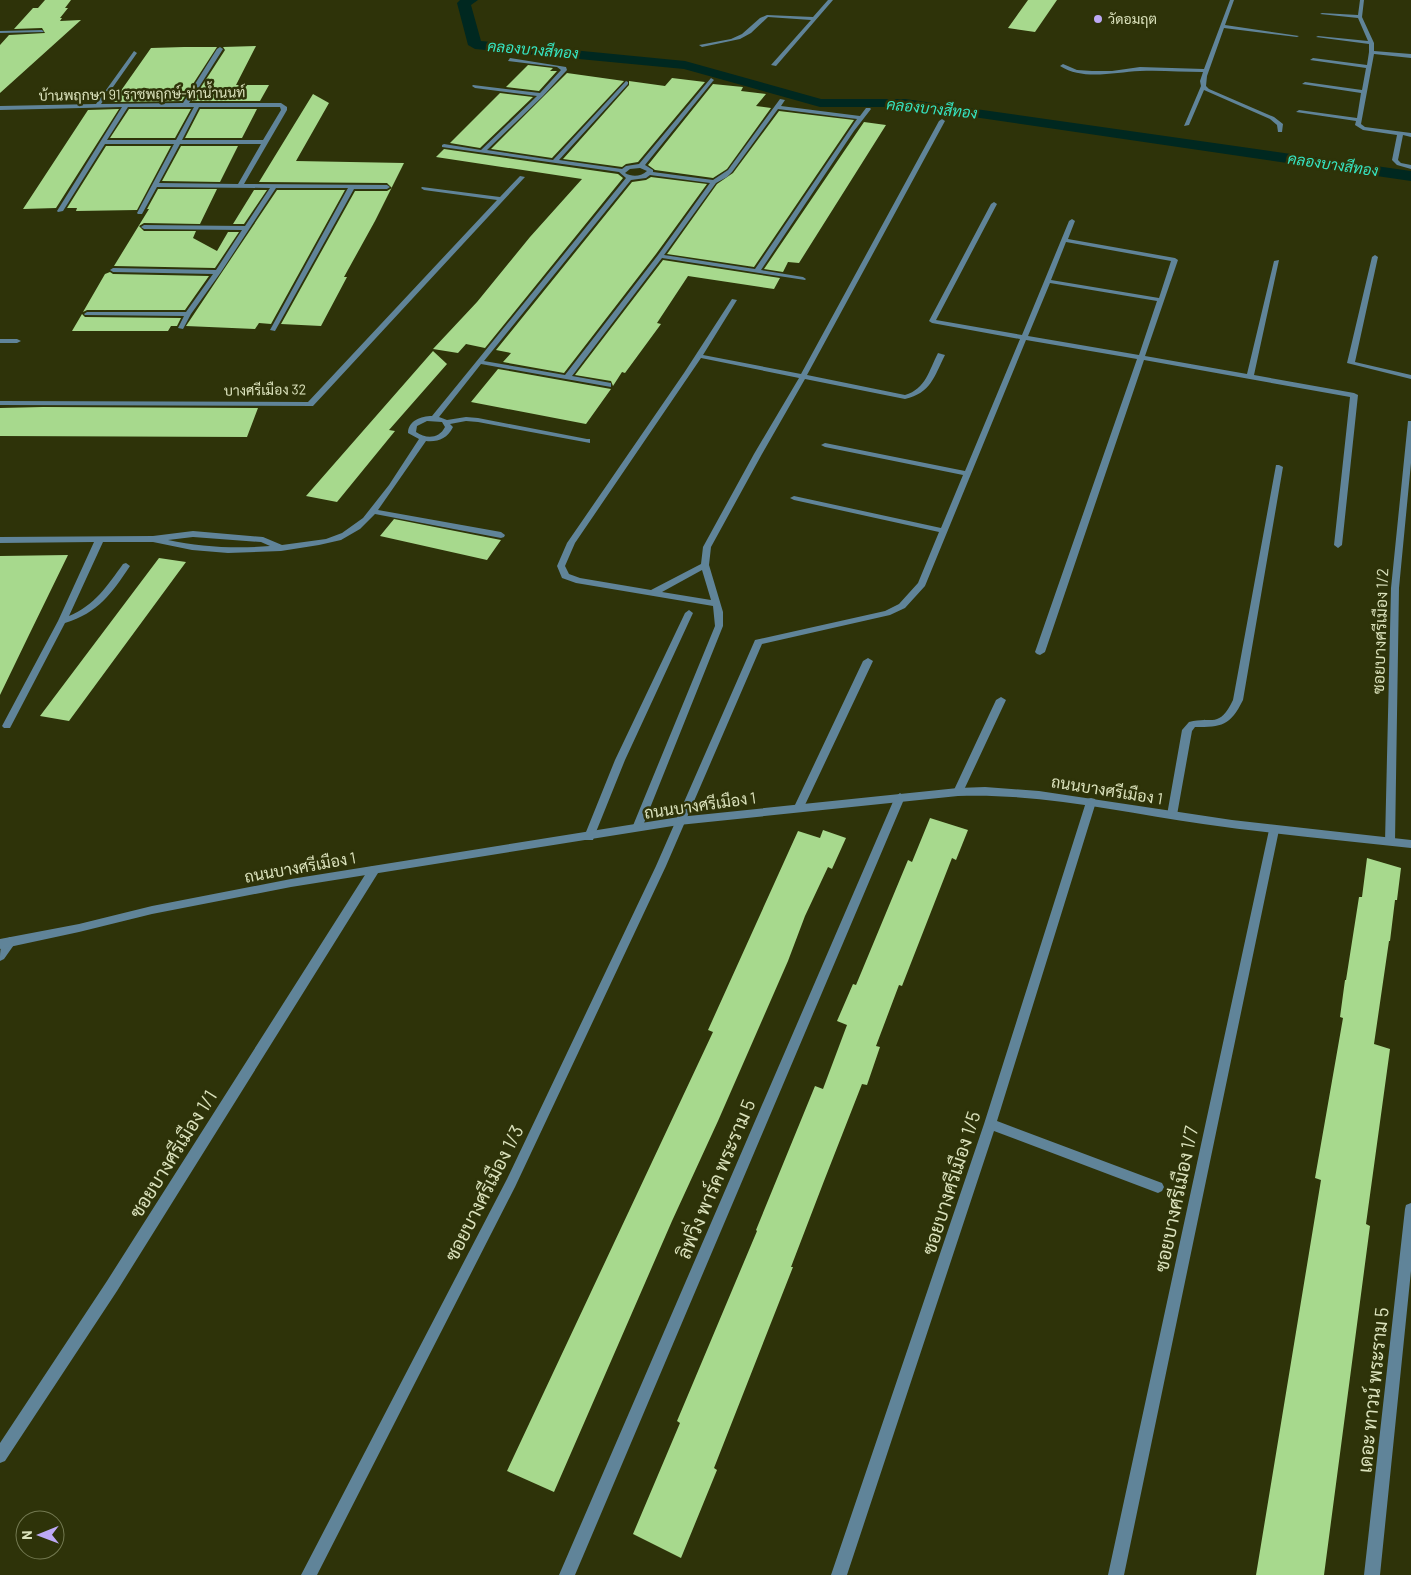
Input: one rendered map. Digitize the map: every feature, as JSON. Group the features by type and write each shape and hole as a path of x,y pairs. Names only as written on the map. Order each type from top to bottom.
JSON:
{"street":[{"path":"774,66 831,0"},
{"path":"1186,125 1203,87 1202,83 1206,71 1232,0"},
{"path":"1362,0 1360,17 1371,43 1372,52 1358,125 1363,128 1411,135"},
{"path":"1322,14 1360,17"},
{"path":"702,45 740,38 751,30 761,18 767,16 814,18"},
{"path":"1223,26 1297,36"},
{"path":"0,32 42,31"},
{"path":"1318,36 1371,43"},
{"path":"186,105 220,49"},
{"path":"1372,52 1411,56"},
{"path":"97,106 134,53"},
{"path":"482,152 563,73 564,68 510,60"},
{"path":"1313,60 1369,67"},
{"path":"1063,66 1076,70 1112,73 1148,69 1206,71"},
{"path":"642,166 711,80"},
{"path":"554,162 626,83"},
{"path":"1305,84 1364,92"},
{"path":"475,86 541,95"},
{"path":"1203,87 1272,118 1280,124 1280,131"},
{"path":"568,376 714,182 730,171 782,100"},
{"path":"140,214 198,104"},
{"name":"บ้านพฤกษา 91 ราชพฤกษ์-ท่าน้ำนนท์","path":"0,108 198,104 275,104 284,107 266,142"},
{"path":"60,211 126,105"},
{"path":"778,107 861,118"},
{"path":"757,271 868,110"},
{"path":"1298,112 1359,120"},
{"path":"637,828 719,626 720,612 705,565 708,547 942,121"},
{"path":"1400,134 1395,160 1399,164 1411,167"},
{"path":"103,142 266,142"},
{"path":"240,185 266,142"},
{"path":"444,146 622,170 632,166 642,166 650,170 650,173"},
{"path":"622,170 623,175 629,178 644,177 650,173 714,182"},
{"name":"บางศรีเมือง 32","path":"0,403 310,404 522,176"},
{"path":"434,418 629,178"},
{"path":"154,185 387,186"},
{"path":"181,328 188,314 274,186"},
{"path":"273,330 352,186"},
{"path":"424,188 501,199"},
{"path":"994,204 932,321 1354,395 1338,545"},
{"path":"794,498 944,531 1072,222"},
{"path":"144,227 247,228"},
{"path":"1040,652 1175,260 1064,240"},
{"path":"660,256 803,279"},
{"path":"1376,257 1351,363 1411,377"},
{"path":"1250,377 1277,261"},
{"path":"113,270 218,272"},
{"path":"1047,281 1162,300"},
{"path":"716,604 580,580 565,576 560,566 571,542 699,356 734,300"},
{"path":"87,314 188,314"},
{"path":"0,341 17,341"},
{"path":"699,356 905,397 923,391 941,355"},
{"path":"480,362 568,376 608,385"},
{"path":"446,422 449,427 445,434 432,439 423,439 412,434 411,429 420,420 434,418 446,422 466,419 587,441"},
{"name":"ซอยบางศรีเมือง 1/2","path":"1390,842 1395,588 1411,423"},
{"path":"153,539 188,548 253,551 340,539 358,526 373,511 423,439"},
{"path":"825,445 968,474"},
{"path":"1172,815 1187,730 1192,724 1221,723 1231,716 1238,700 1279,467"},
{"path":"373,511 501,535"},
{"name":"ซอยบางศรีเมือง 1/3","path":"309,1575 511,1183 661,866 758,642 887,613 902,606 922,584 944,531"},
{"path":"0,540 153,539 193,534 263,540 282,548"},
{"path":"7,726 62,621 100,539"},
{"path":"653,593 705,565"},
{"path":"62,621 91,610 126,566"},
{"path":"589,837 616,768 690,613"},
{"path":"799,807 868,662"},
{"path":"958,792 1001,700"},
{"name":"ถนนบางศรีเมือง 1","path":"5,943 161,908 290,883 589,837 679,821 799,807 958,792 1039,794 1274,830 1411,844"},
{"name":"ลิฟวิ่ง พาร์ค พระราม 5","path":"567,1575 900,797"},
{"name":"ซอยบางศรีเมือง 1/5","path":"839,1575 990,1124 1091,802"},
{"name":"ซอยบางศรีเมือง 1/7","path":"1116,1575 1274,830"},
{"name":"ซอยบางศรีเมือง 1/1","path":"0,1456 112,1286 374,870"},
{"path":"0,956 5,943"},
{"path":"990,1124 1158,1187"},
{"name":"เดอะ ทาวน์ พระราม 5","path":"1372,1575 1411,1209"}],"building":[{"path":"45,0 71,0 65,8 68,8 60,18 62,18 60,21 81,20 0,93 0,45 9,35 45,33 42,28 14,29 33,8 38,8"},
{"path":"1028,0 1057,0 1035,32 1008,28"},
{"path":"256,46 236,85 269,85 260,101 192,101 225,50 223,47"},
{"path":"217,47 182,101 113,102 151,48"},
{"path":"528,65 553,68 550,71 557,71 539,91 506,87"},
{"path":"567,73 624,81 552,158 491,149"},
{"path":"672,78 705,82 638,162 626,164 622,167 563,159 629,85 629,81 665,86"},
{"path":"713,84 743,87 741,91 766,94 756,106 771,108 727,169 713,178 655,170 648,165"},
{"path":"500,93 533,97 480,148 450,143"},
{"path":"313,94 329,103 296,161 404,163 392,188 387,183 259,182"},
{"path":"119,109 56,208 23,209 88,110"},
{"path":"129,109 191,109 175,138 110,138"},
{"path":"200,109 257,109 242,138 185,138"},
{"path":"779,111 854,120 754,267 667,254 717,184 733,173"},
{"path":"864,122 886,125 799,263 788,262 783,272 764,269"},
{"path":"106,146 171,146 137,210 76,211 77,208 67,208"},
{"path":"181,146 238,146 220,182 162,181"},
{"path":"444,149 618,174 623,178 485,348 466,344 458,353 433,349 477,302 530,237 582,179 436,157"},
{"path":"651,177 707,184 656,254 564,373 503,362 511,353 496,350 632,182 646,180"},
{"path":"391,188 344,277 347,277 321,326 281,324 355,191 387,191"},
{"path":"158,189 217,189 200,224 144,223 139,226 144,231 196,231 193,238 217,251 228,232 239,232 215,268 114,266 149,209 147,209"},
{"path":"254,190 267,190 244,224 233,224"},
{"path":"277,190 345,190 271,324 259,323 255,329 186,326"},
{"path":"663,260 780,278 774,289 688,276 657,323 661,324 625,373 622,372 613,386 611,381 575,375"},
{"path":"110,272 113,274 209,276 185,310 87,310 83,312 105,274"},
{"path":"82,314 85,317 181,318 177,326 171,326 168,331 72,331"},
{"path":"433,351 447,364 389,430 395,431 337,502 306,496"},
{"path":"498,369 611,389 586,424 471,402"},
{"path":"0,408 258,408 247,437 0,436"},
{"path":"394,519 501,540 487,560 380,536"},
{"path":"68,555 28,637 0,695 0,556"},
{"path":"159,558 186,562 69,721 40,716"},
{"path":"930,818 968,830 956,860 952,858 902,986 899,985 876,1046 880,1047 867,1085 862,1084 714,1468 717,1470 681,1558 633,1534 680,1423 677,1421 757,1231 815,1086 823,1089 847,1025 837,1021 853,984 856,985 908,860 912,862"},
{"path":"823,830 846,838 832,869 828,867 805,916 788,961 554,1492 507,1471 713,1032 708,1030 798,831 820,838"},
{"path":"1367,858 1401,868 1374,1044 1390,1049 1366,1224 1370,1226 1324,1575 1256,1575 1321,1180 1315,1178 1343,1018 1340,1017 1345,980 1359,897 1362,897"}],"waterway":[{"name":"คลองบางสีทอง","path":"471,0 464,3 475,45 685,65 820,103 905,103 1411,176"}],"place":[{"name":"วัดอมฤต","path":"1098,19"}]}
